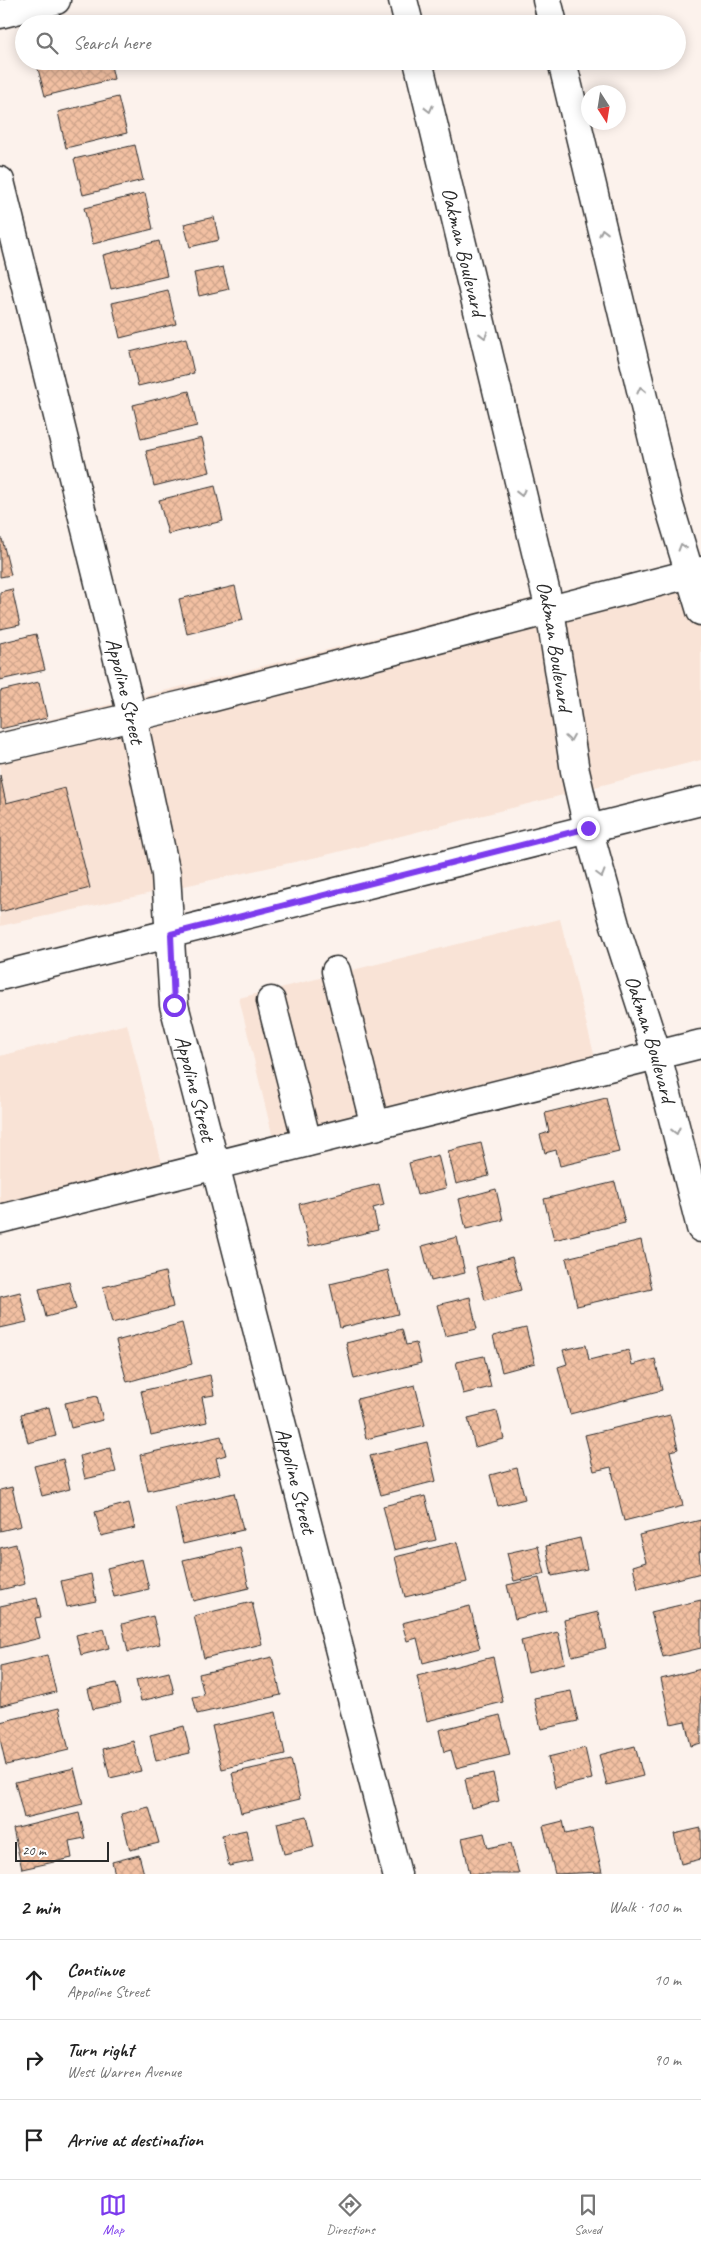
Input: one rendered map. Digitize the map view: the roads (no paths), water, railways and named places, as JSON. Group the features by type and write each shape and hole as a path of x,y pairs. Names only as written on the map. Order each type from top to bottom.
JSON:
{"street":[{"path":"0,14 56,0"},
{"path":"403,0 407,15"},
{"path":"547,0 551,15"},
{"name":"Oakman Boulevard","path":"420,70 550,610 575,771 588,828 615,925 656,1055 701,1228"},
{"path":"564,70 668,502 696,573 701,611"},
{"name":"Appoline Street","path":"0,180 132,716 166,874 174,1005 397,1874"},
{"path":"0,748 197,701 696,573"},
{"path":"0,976 701,801"},
{"path":"336,971 375,1126"},
{"path":"272,1001 307,1142"},
{"path":"0,1219 701,1044"}]}
